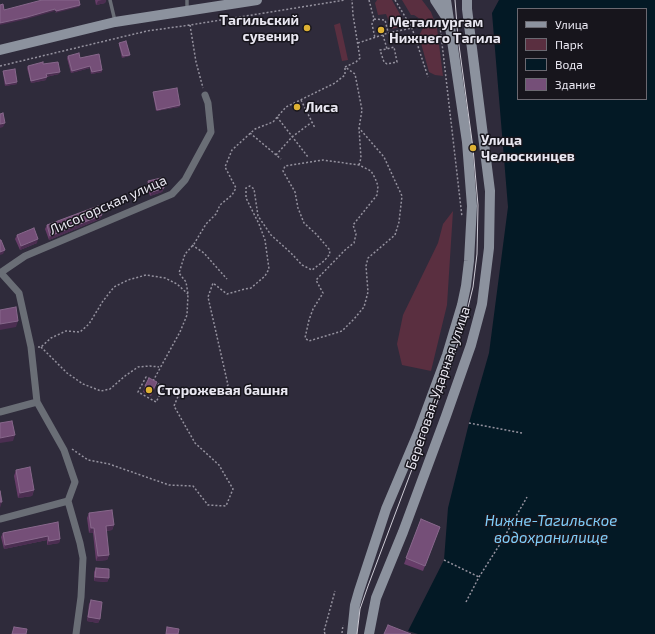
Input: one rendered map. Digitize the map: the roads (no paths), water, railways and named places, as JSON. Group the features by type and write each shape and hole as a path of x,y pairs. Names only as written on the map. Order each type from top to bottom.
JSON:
{"main road":[{"path":"0,50 116,22 257,0"},
{"name":"Береговая-Ударная улица","path":"435,0 449,23"},
{"name":"Береговая-Ударная улица","path":"352,634 355,605 359,591 386,509 419,431 447,355 466,286 472,206 467,142 446,0"},
{"name":"Береговая-Ударная улица","path":"369,634 376,598 403,532 446,416 471,345 482,304 489,248 490,191 467,0"}],"street":[{"name":"Лисогорская улица","path":"1,273 25,256 172,194 185,180 212,132 208,103 205,95"},
{"path":"1,273 19,293 31,347 37,402 64,450 75,482 68,501 83,558 81,596 76,634"},
{"path":"0,412 37,402"},
{"path":"0,519 68,501"}],"lane":[{"path":"110,0 116,22"},
{"path":"187,0 187,11"}],"water":[{"name":"Нижне-Тагильское водохранилище","path":"499,0 655,0 655,634 418,634 408,631 444,560 448,508 469,423 489,353 508,207 492,13"}],"tram line":[{"path":"357,634 360,609 449,371 463,328 473,287 477,254 478,205 473,148 458,38 455,0"}],"place":[{"name":"Тагильский сувенир","path":"307,28"},
{"name":"Металлургам Нижнего Тагила","path":"381,30"},
{"name":"Лиса","path":"297,107"},
{"name":"Улица Челюскинцев","path":"473,148"},
{"name":"Сторожевая башня","path":"149,390"}]}
